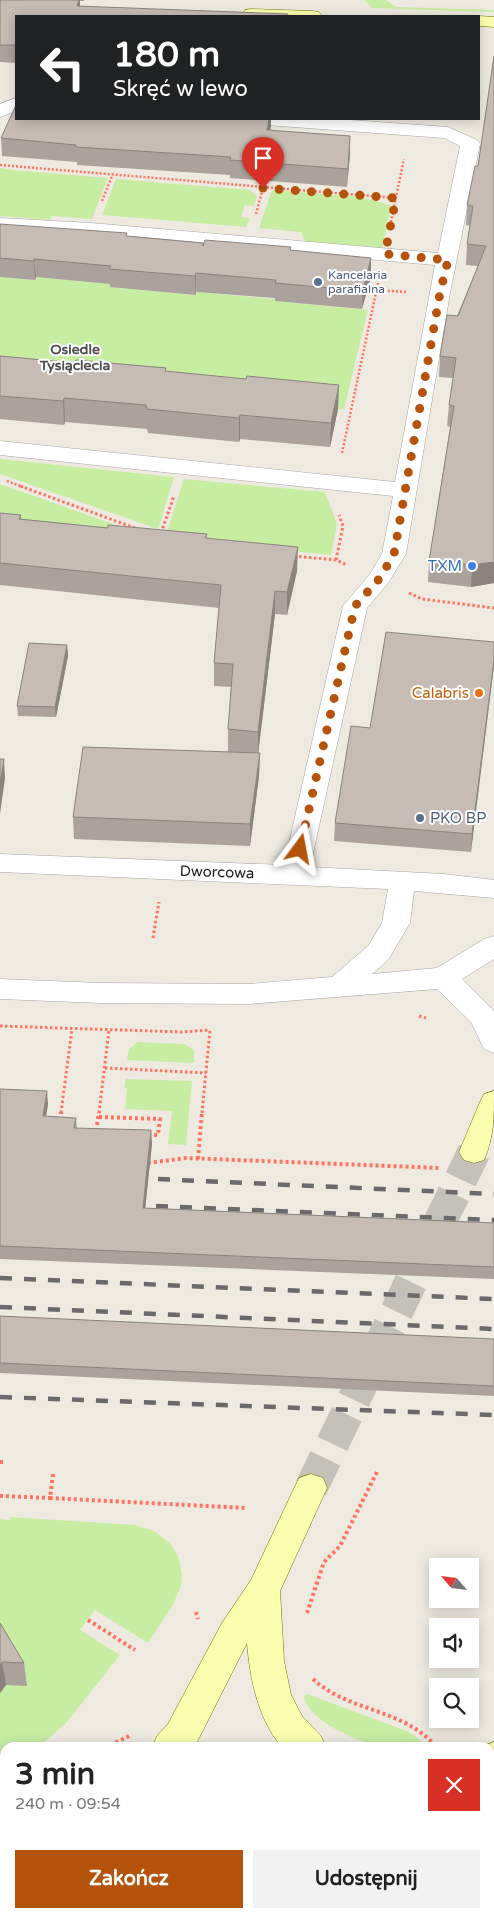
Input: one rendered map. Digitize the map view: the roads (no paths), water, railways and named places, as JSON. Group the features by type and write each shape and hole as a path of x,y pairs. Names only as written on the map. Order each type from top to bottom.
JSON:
{"main road":[{"path":"238,14 276,15"},
{"path":"480,21 494,22"},
{"path":"474,1152 494,1102"},
{"path":"176,1742 181,1736 234,1634 263,1591 311,1488"},
{"path":"263,1591 264,1655 268,1678 274,1697 290,1729 302,1742"}],"street":[{"path":"0,111 15,104"},
{"path":"279,120 448,133 470,144 440,293 394,554 380,578 355,606 295,875"},
{"path":"0,224 91,229 448,260"},
{"path":"0,448 404,490"},
{"name":"Dworcowa","path":"0,863 295,875 444,883 494,889"},
{"path":"339,987 378,953 396,923 402,882"},
{"path":"0,989 101,994 249,994 443,978 494,946"},
{"path":"443,978 482,1016 494,1042"}],"tunnel":[{"path":"311,1488 474,1152"}],"railway":[{"path":"134,1178 494,1194"},
{"path":"132,1205 494,1220"},
{"path":"0,1278 494,1299"},
{"path":"0,1307 494,1329"},
{"path":"0,1397 494,1415"}],"place":[{"name":"Kancelaria parafialna","path":"318,282"},
{"name":"TXM","path":"472,566"},
{"name":"Calabris","path":"479,693"},
{"name":"PKO BP","path":"420,818"}],"district":[{"name":"Osiedle Tysiąclecia","path":"75,358"}]}
